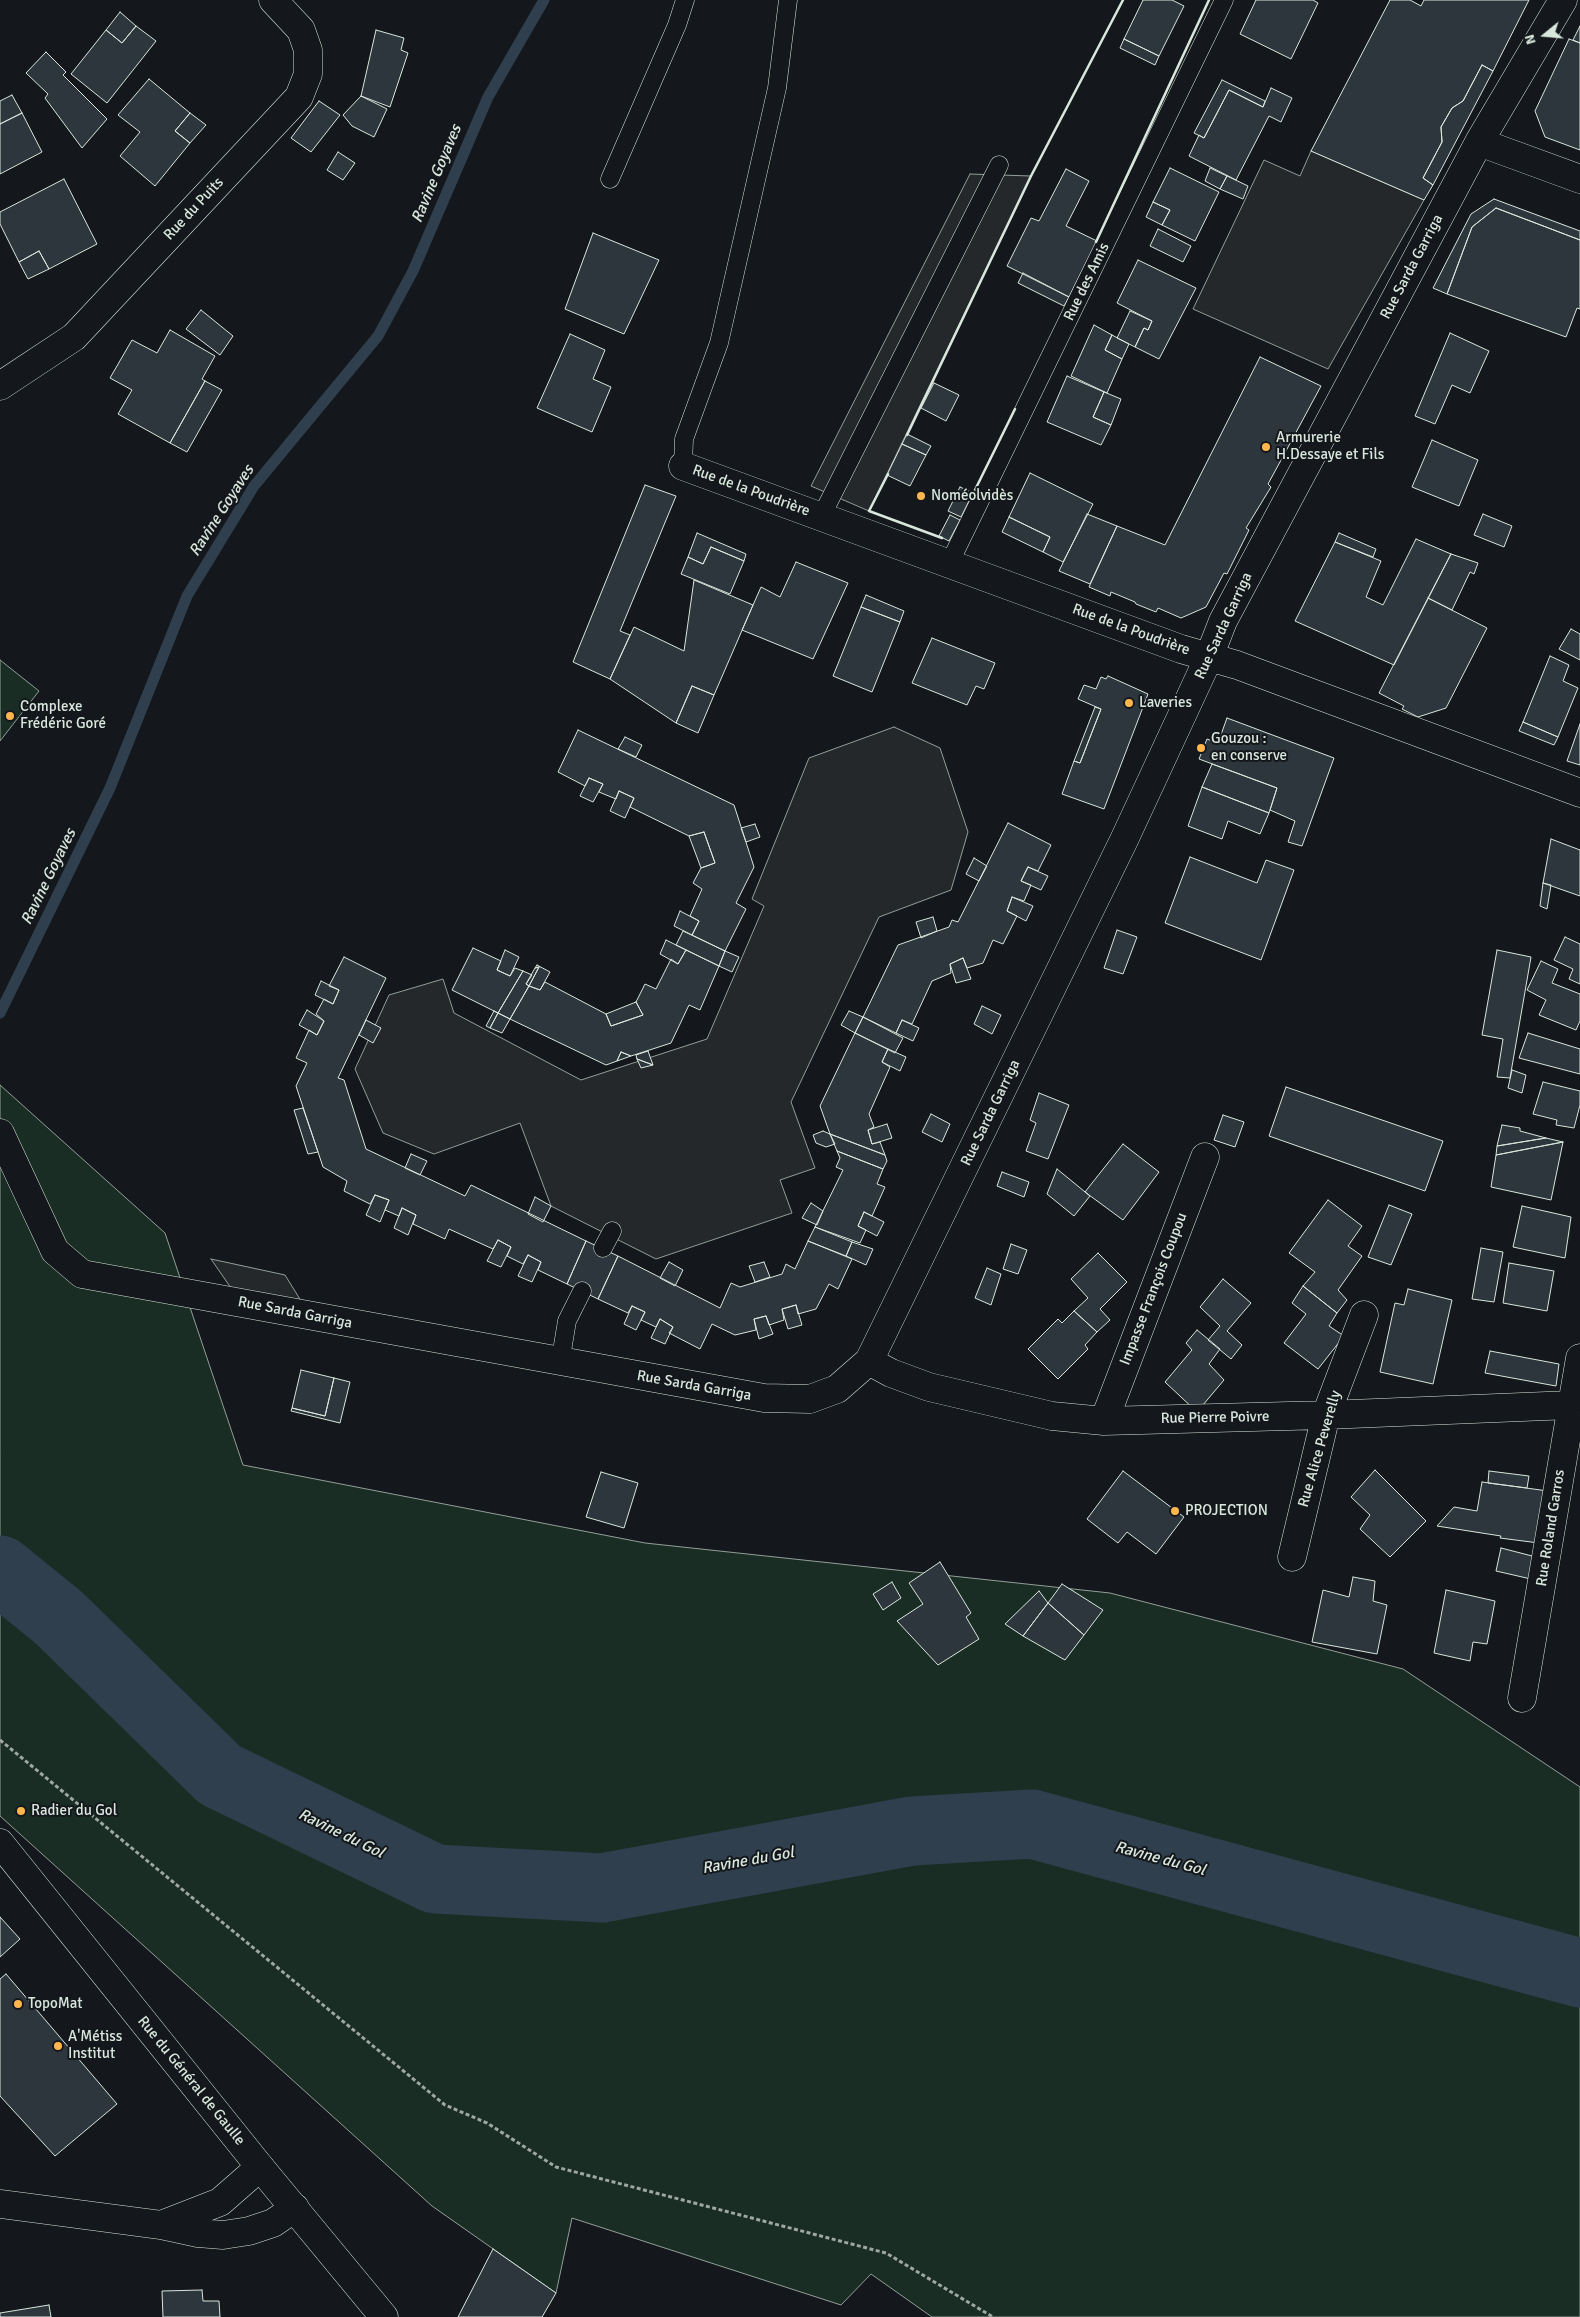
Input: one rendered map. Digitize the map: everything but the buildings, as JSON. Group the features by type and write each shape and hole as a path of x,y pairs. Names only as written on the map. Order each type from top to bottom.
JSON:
{"street":[{"name":"Rue du Puits","path":"0,386 74,336 299,97 308,74 308,50 301,30 273,0"},
{"name":"Rue Sarda Garriga","path":"0,1134 55,1251 82,1274 764,1398 810,1399 836,1389 869,1361 1124,840 1210,657 1227,613 1479,142 1563,0"},
{"path":"1479,142 1580,179"},
{"name":"Rue de la Poudrière","path":"683,466 1181,649 1237,664 1580,793"},
{"name":"Impasse François Coupou","path":"1104,1420 1205,1157"},
{"name":"Rue Alice Peverelly","path":"1292,1557 1326,1415 1364,1315"},
{"name":"Rue Roland Garros","path":"1522,1698 1580,1358"},
{"name":"Rue Pierre Poivre","path":"869,1361 890,1373 929,1388 1052,1416 1104,1420 1326,1415 1571,1405"},
{"name":"Rue du Général de Gaulle","path":"0,1843 260,2167 384,2317"},
{"path":"161,2225 220,2202 260,2167"},
{"path":"0,2204 223,2235 239,2233 273,2223 295,2208"}],"lane":[{"path":"610,179 677,25 685,0"},
{"path":"683,466 684,439 722,334 777,88 788,0"},
{"name":"Rue des Amis","path":"949,564 1224,0"},
{"path":"821,517 999,165"},
{"path":"603,1248 612,1231"},
{"path":"560,1362 567,1321 582,1291"}],"path":[{"path":"0,1740 445,2106 487,2123 556,2167 886,2253 993,2317"}],"green space":[{"name":"Complexe Frédéric Goré","path":"0,660 39,691 0,741"},
{"path":"0,1085 165,1233 243,1465 645,1543 1110,1593 1403,1669 1580,1787 1580,2317 932,2317 871,2274 841,2305 572,2218 556,2293 432,2206 0,1816"}],"shaded area":[{"path":"1311,151 1424,200 1328,369 1193,309 1264,160 1300,176"},
{"path":"970,174 1031,176 869,511 811,486"},
{"path":"894,727 940,748 968,832 951,890 879,917 791,1102 815,1168 780,1180 792,1213 656,1259 551,1206 520,1123 434,1154 383,1133 355,1069 389,995 443,979 454,1013 581,1080 707,1039 764,906 752,899 809,758"},
{"path":"211,1259 285,1275 303,1304 231,1288"}],"waterway":[{"name":"Ravine Goyaves","path":"0,1013 110,788 187,596 254,486 378,336 413,271 488,97 544,0"},
{"name":"Ravine du Gol","path":"0,1570 58,1617 220,1775 435,1879 602,1888 912,1831 1032,1824 1580,1973"}],"wall":[{"path":"907,435 1031,176 1123,0"},
{"path":"1096,242 1209,0"},
{"path":"972,496 1015,409"},
{"path":"888,474 869,511 942,538"}],"place":[{"name":"Armurerie H.Dessaye et Fils","path":"1266,447"},
{"name":"Noméolvidès","path":"921,496"},
{"name":"Laveries","path":"1129,703"},
{"name":"Complexe Frédéric Goré","path":"10,716"},
{"name":"Gouzou : en conserve","path":"1201,748"},
{"name":"PROJECTION","path":"1175,1511"},
{"name":"Radier du Gol","path":"21,1811"},
{"name":"TopoMat","path":"18,2004"},
{"name":"A'Métiss Institut","path":"58,2046"}]}
